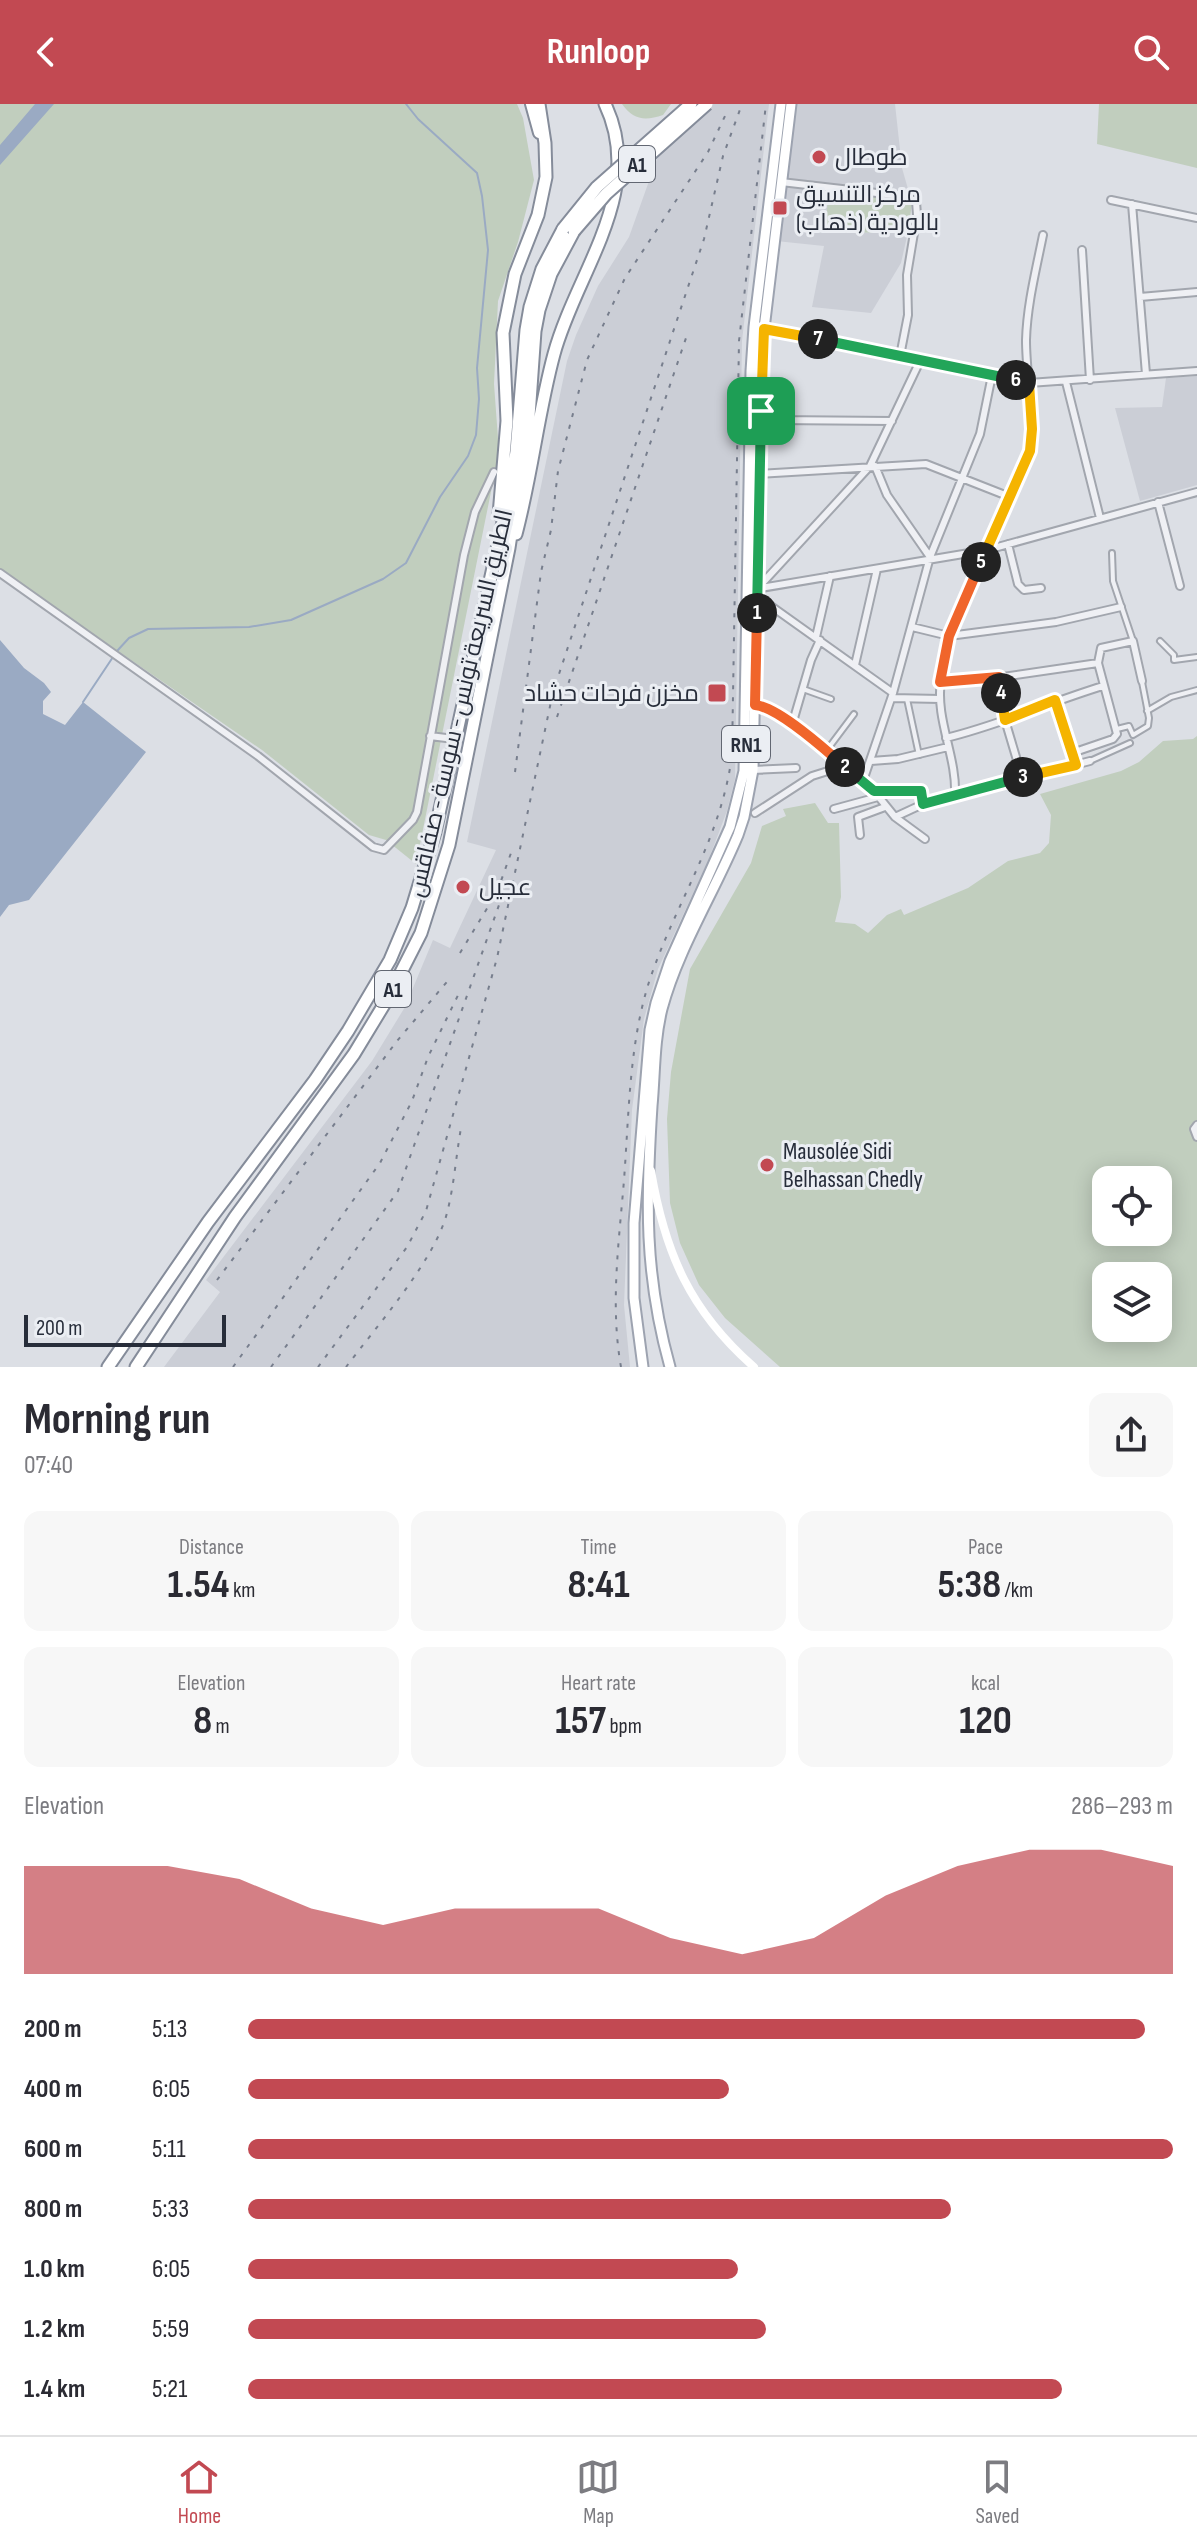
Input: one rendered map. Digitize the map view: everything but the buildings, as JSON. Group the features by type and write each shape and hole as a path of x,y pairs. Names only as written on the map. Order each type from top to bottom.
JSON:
{"highway":[{"path":"531,104 546,161"},
{"path":"498,540 507,421 503,333 515,274 544,193 546,161 539,104"},
{"path":"509,548 516,536 524,506 546,384 558,339 613,203 619,176 614,127 605,104"},
{"name":"الطريق السريعة تونس - سوسة - صفاقس","path":"108,1367 199,1235 315,1080 385,970 412,908 454,739 516,452 526,330 542,269 597,187 691,104"},
{"name":"الطريق السريعة تونس - سوسة - صفاقس","path":"136,1367 235,1217 354,1054 388,998 421,933 449,845 509,548 527,428 537,320 551,274 569,230 707,104"}],"main road":[{"name":"RN1","path":"670,1367 657,1308 648,1241 648,1153 654,1058 662,1008 738,835 753,770 759,328 781,104"},
{"name":"RN1","path":"643,1367 633,1265 647,1055 662,980 737,808 746,740 754,591 761,411 759,328 791,104"},
{"path":"648,1153 662,1228 679,1273 714,1327 754,1367"}],"street":[{"path":"781,182 903,196 916,201 917,215 907,275 908,315 900,356"},
{"path":"1111,200 1197,218"},
{"path":"1132,204 1146,374"},
{"path":"955,796 954,765 946,738 940,682 949,636 964,596 1030,451 1028,316 1043,235"},
{"path":"1082,250 1090,380"},
{"path":"1140,297 1197,292"},
{"path":"759,328 1029,383 1197,371"},
{"path":"754,591 873,466 920,361"},
{"path":"863,781 892,695 930,559 980,434 992,375"},
{"path":"1066,382 1100,518"},
{"path":"761,411 774,420 892,421"},
{"path":"758,474 926,464 1010,497"},
{"path":"873,466 887,495 930,559"},
{"path":"0,573 258,756 380,851 388,848 415,816 464,555 475,512 494,472"},
{"path":"754,591 987,550 1197,492"},
{"path":"1158,502 1180,586"},
{"path":"1008,544 1018,584 1024,590 1041,588"},
{"path":"1112,553 1113,581 1133,641 1148,726 1133,735 1129,726 1117,729"},
{"path":"855,665 877,569"},
{"path":"792,725 818,638 830,576"},
{"path":"754,591 892,695 907,699 940,699"},
{"path":"912,627 949,636 1056,622 1121,607"},
{"path":"1072,753 1113,739 1117,734 1098,663 1101,648 1133,641"},
{"path":"1160,641 1174,655 1174,660 1197,657"},
{"path":"940,682 1098,663"},
{"path":"999,677 1005,720 1022,777"},
{"path":"946,738 1103,686"},
{"path":"803,689 831,699"},
{"path":"1147,711 1171,697 1197,690"},
{"path":"907,699 919,755"},
{"path":"1055,700 1076,765"},
{"path":"755,705 769,708 827,750 863,781 895,817 925,839"},
{"path":"827,750 854,714"},
{"path":"430,736 454,739"},
{"path":"895,817 923,804 1090,761 1130,743"},
{"path":"871,761 919,755 948,747"},
{"path":"755,813 812,776 844,766"},
{"path":"753,770 796,768"},
{"path":"834,809 876,794 919,791 923,804"},
{"path":"860,835 858,817 885,807"},
{"path":"1197,1125 1194,1129 1197,1137"}],"shaded area":[{"path":"679,104 769,104 742,341 735,779 727,811 708,861 658,969 644,1019 632,1110 624,1305 630,1367 164,1367 220,1292 206,1280 372,1061 405,1007 433,940 450,948 496,850 467,842 567,361 598,286 629,237"},
{"path":"794,104 895,104 902,168 912,203 899,194 825,233 908,232 901,263 871,313 812,307 824,246 776,241"},
{"path":"1197,376 1197,485 1140,501 1115,408 1162,407 1166,378"}],"green space":[{"path":"0,104 517,104 523,118 534,180 498,301 494,384 499,452 416,864 386,840 369,835 262,750 0,570"},
{"path":"622,104 671,104 663,115 645,118 635,116"},
{"path":"1099,104 1197,104 1197,168 1097,144"},
{"path":"829,187 899,194 912,203 908,232 825,233"},
{"path":"1197,736 1197,1367 780,1367 725,1318 699,1285 680,1243 670,1203 667,1119 671,1072 690,969 751,863 762,826 786,816 783,809 815,803 828,823 839,823 841,897 835,922 855,924 868,933 887,915 901,909 904,915 968,888 1008,861 1040,853 1049,843 1051,815 1040,794 1121,771 1139,762 1163,741"}],"water":[{"path":"35,104 54,104 0,165 0,145"},
{"path":"0,640 24,668 51,692 43,701 43,714 65,725 83,702 146,752 29,900 9,905 0,917"}],"waterway":[{"path":"83,702 117,651 129,638 148,629 249,627 291,620 383,579 406,563 440,497 468,456 476,435 479,399 477,368 488,250 482,196 477,173 406,104"}],"railway":[{"path":"318,1367 407,1247 426,1211 497,958 553,692 704,239 723,156 742,104"},
{"path":"621,1367 616,1320 616,1274 637,1030 649,982 718,815 732,755 739,341 766,104"},
{"path":"515,772 541,572 551,530 558,471 587,360 625,278 708,152 725,116"},
{"path":"557,717 686,338"},
{"path":"460,953 497,892 511,853"},
{"path":"271,1367 398,1191 499,905"},
{"path":"217,1280 397,1041 451,977"},
{"path":"233,1367 380,1163 412,1101 428,1057 461,989"},
{"path":"346,1367 418,1272 440,1231 447,1213 461,1128"}],"place":[{"name":"طوطال","path":"819,157"},
{"name":"مركز التنسيق بالوردية (ذهاب)","path":"780,208"},
{"name":"مخزن فرحات حشاد","path":"717,693"},
{"name":"عجيل","path":"463,887"},
{"name":"Mausolée Sidi Belhassan Chedly","path":"767,1165"}],"route":[{"path":"764,329 1029,383 1030,451 964,596 949,636 940,682 999,677 1005,720 1055,700 1076,765 923,804 921,791 874,791 815,740 769,708 755,705 761,411 764,329"}]}
